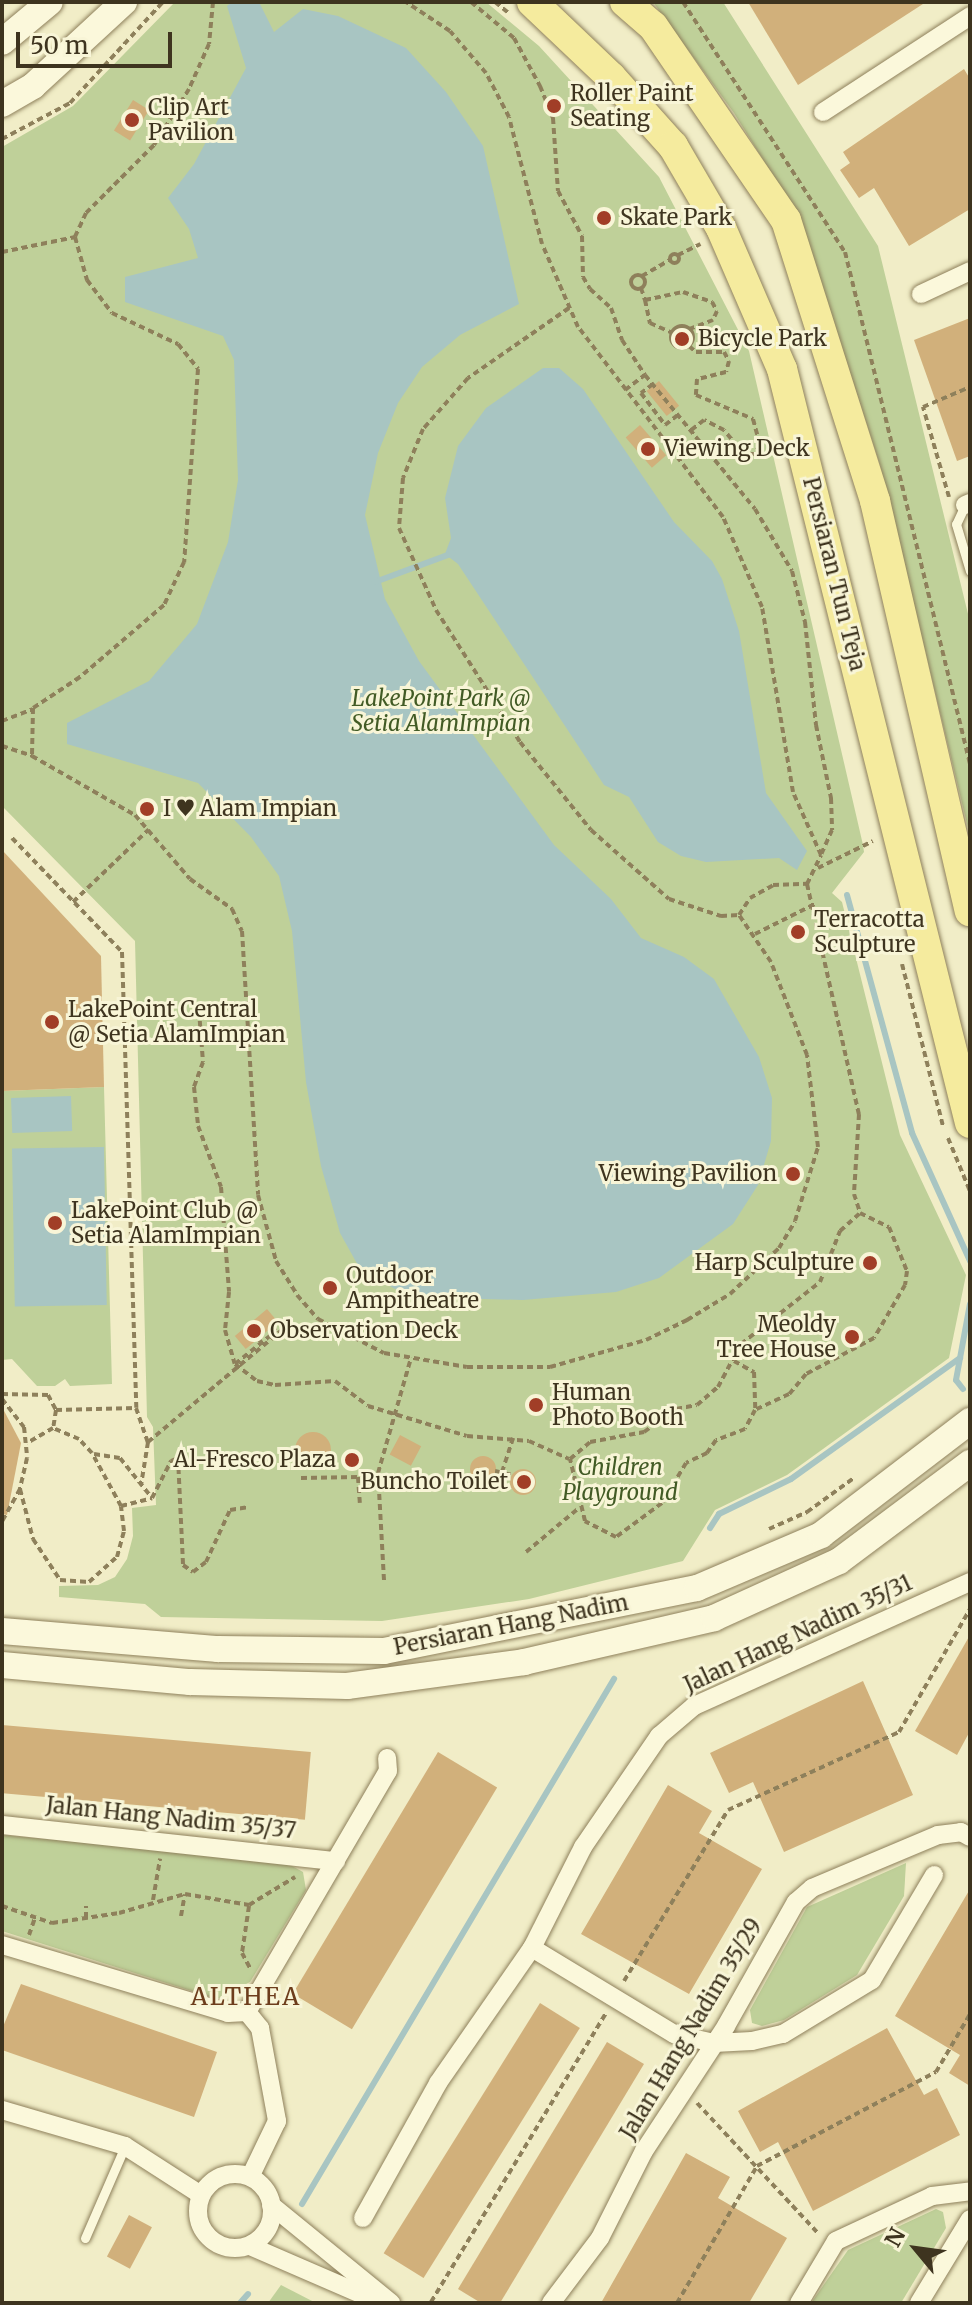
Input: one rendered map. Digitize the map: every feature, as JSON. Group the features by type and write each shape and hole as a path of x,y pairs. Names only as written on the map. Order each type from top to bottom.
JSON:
{"main road":[{"path":"625,2 653,26 786,220 875,501 970,911"},
{"name":"Persiaran Tun Teja","path":"525,11 611,77 673,146 721,228 782,369 970,1123"}],"street":[{"path":"2,42 50,2"},
{"path":"2,104 33,86 124,2"},
{"path":"823,112 970,16"},
{"path":"921,294 970,271"},
{"name":"Persiaran Hang Nadim","path":"2,1631 218,1649 384,1651 697,1588 821,1535 970,1421"},
{"name":"Persiaran Hang Nadim","path":"2,1665 190,1682 347,1686 524,1662 714,1618 839,1561 970,1463"},
{"name":"Jalan Hang Nadim 35/31","path":"363,2218 438,2083 532,1948 616,1793 659,1736 694,1706 970,1582"},
{"path":"247,2012 388,1771 387,1758"},
{"name":"Jalan Hang Nadim 35/37","path":"2,1825 336,1861"},
{"name":"Jalan Hang Nadim 35/29","path":"551,2303 600,2238 644,2151 804,1895 938,1835 967,1829"},
{"path":"532,1948 674,2034 714,2043 783,2034 872,1980 934,1875"},
{"path":"2,1945 228,2013 247,2012"},
{"path":"247,2012 260,2028 277,2121 250,2177"},
{"path":"2,2110 125,2146 201,2195"},
{"path":"250,2246 268,2229 271,2205 265,2189 250,2177 218,2178 201,2195 198,2217 208,2238 228,2249 250,2246 382,2303"},
{"path":"799,2303 836,2241 932,2196 970,2191"},
{"path":"271,2205 391,2303"},
{"path":"919,2303 970,2219"}],"lane":[{"path":"968,504 956,524 970,571"},
{"path":"85,2238 125,2146"}],"path":[{"path":"2,139 70,103 163,2"},
{"path":"2,721 33,708 80,677 164,605 184,562 198,369 178,344 112,313 87,280 75,237 86,213 133,170 177,109 209,44 213,2"},
{"path":"406,2 450,31 497,93 516,140 542,244 569,308 661,439 723,517 762,607 793,792 821,855"},
{"path":"471,2 514,38 540,86 553,118 558,191 582,236 583,277 611,308 622,340 645,375 755,509 792,571 805,622 816,725 831,798 832,830 818,868 807,884"},
{"path":"495,2 525,11"},
{"path":"695,229 709,256"},
{"path":"2,252 75,237"},
{"path":"641,288 631,281 702,243"},
{"path":"642,276 641,288 650,323 672,333 678,348 689,346"},
{"path":"645,300 683,292 712,302 717,311 713,320 690,329 681,326 672,333"},
{"path":"569,308 468,378 423,429 403,478 399,528 436,610 520,742 591,830 669,899 721,916 739,915"},
{"path":"689,346 690,329"},
{"path":"689,346 696,352 724,352 729,361 726,372 697,379 696,395 753,419 760,445 754,454 744,454 724,430 704,420 691,430"},
{"path":"625,390 645,375"},
{"path":"653,384 641,393 665,425 678,415"},
{"path":"968,504 947,496 923,407 970,387"},
{"path":"656,443 661,439"},
{"path":"32,756 33,708"},
{"path":"2,746 32,756 135,815 190,879 232,909 242,931 248,1005 252,1151 265,1231 276,1261 318,1319 353,1340 411,1358 550,1367 600,1355 687,1320 730,1294 779,1248 810,1183 818,1147 807,1055 791,1003 755,934 739,915"},
{"path":"869,826 876,856"},
{"path":"73,902 149,829"},
{"path":"12,838 122,952 136,1408 148,1442 141,1485"},
{"path":"818,868 873,841"},
{"path":"739,915 750,898 773,885 807,884"},
{"path":"755,1410 789,1394 806,1374 828,1361 864,1346 905,1285 900,1243 889,1227 860,1213 854,1194 859,1114 815,904 807,884"},
{"path":"755,934 815,904"},
{"path":"902,962 938,1114 970,1191"},
{"path":"248,1005 199,1011 203,1062 194,1087 198,1126 221,1187 229,1292 225,1330 235,1364 257,1381 275,1385 335,1381 368,1406 467,1436 513,1438 570,1459"},
{"path":"570,1459 590,1442 644,1432 676,1409 697,1405 718,1387 741,1344 820,1282 833,1259 840,1231 860,1213"},
{"path":"235,1364 276,1331 272,1327"},
{"path":"148,1442 282,1330"},
{"path":"258,1338 263,1345"},
{"path":"384,1580 378,1473 411,1358"},
{"path":"570,1459 585,1521 616,1537 662,1503 686,1463 707,1453 716,1440 745,1429 755,1410 754,1372 734,1361"},
{"path":"2,1397 48,1395 56,1410 53,1428"},
{"path":"2,1397 24,1427 27,1443 20,1489 2,1521"},
{"path":"56,1410 136,1408"},
{"path":"27,1443 53,1428"},
{"path":"20,1489 33,1539 60,1580 89,1582 117,1557 124,1531 121,1506 92,1453 79,1439 53,1428"},
{"path":"502,1472 513,1438"},
{"path":"92,1453 120,1458 152,1498"},
{"path":"121,1506 152,1498 171,1461 178,1458 188,1571 206,1562 230,1510 249,1507"},
{"path":"495,1471 513,1475"},
{"path":"764,1532 807,1512 857,1476"},
{"path":"301,1478 358,1477 360,1503"},
{"path":"526,1552 580,1507"},
{"path":"621,1987 728,1810 899,1732 970,1609"},
{"path":"153,1900 161,1853"},
{"path":"2,1906 52,1923 185,1894 249,1905 301,1874"},
{"path":"181,1916 185,1894"},
{"path":"249,1905 242,1953 252,1972"},
{"path":"86,1906 86,1918"},
{"path":"29,1936 35,1918"},
{"path":"431,2302 608,2009"},
{"path":"677,2303 757,2166 936,2072 970,2014"},
{"path":"693,2098 818,2233"}],"green space":[{"name":"LakePoint Park @ Setia AlamImpian","path":"175,2 486,2 539,46 659,177 749,351 863,845 864,852 832,893 842,902 900,1135 966,1275 949,1358 787,1475 715,1510 683,1561 529,1599 382,1621 161,1617 145,1604 59,1597 59,1586 98,1585 115,1577 127,1559 133,1536 132,1508 156,1505 153,1427 147,1417 135,941 2,806 2,147 73,106"},
{"path":"653,2 723,2 878,246 970,622 970,836 880,465 800,219 734,113"},
{"name":"LakePoint Club @ Setia AlamImpian","path":"104,1087 112,1384 70,1386 65,1379 55,1386 37,1386 12,1359 2,1360 2,1091"},
{"path":"2,1835 283,1861 303,1872 306,1890 250,1982 217,1999 2,1931"},
{"path":"906,1863 904,1896 857,1975 784,2020 762,2026 752,2023 750,2010 807,1907"},
{"path":"936,2209 943,2212 946,2228 901,2303 811,2303 848,2250"},
{"path":"281,2285 316,2303 268,2303"}],"water":[{"path":"232,2 259,2 274,32 303,9 338,16 406,48 446,92 483,146 519,304 460,335 422,367 398,403 378,453 365,515 385,599 419,661 554,845 611,899 641,938 684,957 714,979 759,1057 772,1098 771,1141 758,1185 733,1224 659,1278 616,1292 523,1300 445,1298 395,1289 360,1269 340,1233 321,1166 306,1082 292,931 279,876 251,837 198,783 67,744 67,723 149,681 197,624 228,542 238,480 234,360 223,336 125,302 125,277 198,258 189,229 168,198 194,164 246,68 227,6"},
{"path":"543,368 559,368 583,389 674,522 712,561 722,579 739,631 766,793 807,851 797,870 779,858 706,862 681,856 658,842 629,797 604,785 458,564 445,554 451,538 445,498 458,446 486,408"},
{"path":"71,1096 72,1131 12,1133 11,1098"},
{"path":"104,1147 107,1305 15,1307 12,1149"}],"building":[{"path":"748,2 926,2 798,85"},
{"path":"964,69 970,79 970,209 909,246 874,188 859,198 840,170 850,163 843,152"},
{"name":"Clip Art Pavilion","path":"133,100 149,110 130,141 114,131"},
{"path":"970,318 970,456 957,461 914,340"},
{"path":"659,381 679,406 667,416 647,391"},
{"name":"Viewing Deck","path":"640,425 666,455 652,468 626,437"},
{"name":"LakePoint Central @ Setia AlamImpian","path":"2,850 101,956 104,1087 2,1091"},
{"name":"Observation Deck","path":"267,1309 278,1322 246,1349 235,1336"},
{"path":"2,1407 21,1443 7,1515 2,1514"},
{"path":"313,1432 326,1437 331,1450 326,1463 313,1468 300,1463 295,1450 300,1437"},
{"path":"400,1435 421,1446 411,1466 390,1454"},
{"name":"Buncho Toilet","path":"483,1456 492,1460 496,1469 492,1478 483,1482 474,1478 470,1469 474,1460"},
{"name":"Buncho Toilet","path":"523,1469 532,1473 536,1482 532,1491 523,1495 514,1491 510,1482 514,1473"},
{"path":"970,1635 970,1731 957,1755 915,1731"},
{"path":"863,1681 913,1795 784,1852 753,1782 729,1793 710,1753"},
{"path":"2,1725 311,1752 305,1820 2,1793"},
{"path":"438,1752 497,1788 352,2029 293,1994"},
{"path":"668,1785 712,1811 699,1833 762,1869 689,1994 581,1934"},
{"path":"970,1889 970,2086 949,2073 960,2055 895,2016"},
{"path":"21,1984 217,2052 194,2117 2,2050 2,2029"},
{"path":"540,2003 580,2028 424,2278 384,2253"},
{"path":"887,2028 924,2095 937,2088 960,2135 813,2211 778,2142 760,2152 738,2111"},
{"path":"607,2042 644,2064 500,2303 481,2303 458,2289"},
{"path":"686,2153 730,2177 718,2198 787,2238 749,2303 601,2303"},
{"path":"129,2215 152,2227 130,2269 107,2256"}],"waterway":[{"path":"375,582 453,553"},
{"path":"847,895 912,1133 970,1261"},
{"path":"963,1389 956,1380 970,1304"},
{"path":"710,1528 719,1514 791,1479 960,1358"},
{"path":"302,2204 614,1679"},
{"path":"240,2303 248,2294"}],"place":[{"name":"Roller Paint Seating","path":"554,106"},
{"name":"Clip Art Pavilion","path":"132,120"},
{"name":"Skate Park","path":"604,218"},
{"name":"Bicycle Park","path":"682,339"},
{"name":"Viewing Deck","path":"648,449"},
{"name":"I ♥ Alam Impian","path":"147,809"},
{"name":"Terracotta Sculpture","path":"798,932"},
{"name":"LakePoint Central @ Setia AlamImpian","path":"52,1022"},
{"name":"Viewing Pavilion","path":"793,1174"},
{"name":"LakePoint Club @ Setia AlamImpian","path":"55,1223"},
{"name":"Harp Sculpture","path":"870,1263"},
{"name":"Outdoor Ampitheatre","path":"330,1288"},
{"name":"Observation Deck","path":"254,1331"},
{"name":"Meoldy Tree House","path":"852,1337"},
{"name":"Human Photo Booth","path":"536,1405"},
{"name":"Al-Fresco Plaza","path":"352,1460"},
{"name":"Buncho Toilet","path":"524,1482"}],"district":[{"name":"ALTHEA","path":"246,1997"}],"park label":[{"name":"Children Playground","path":"620,1480"}]}
